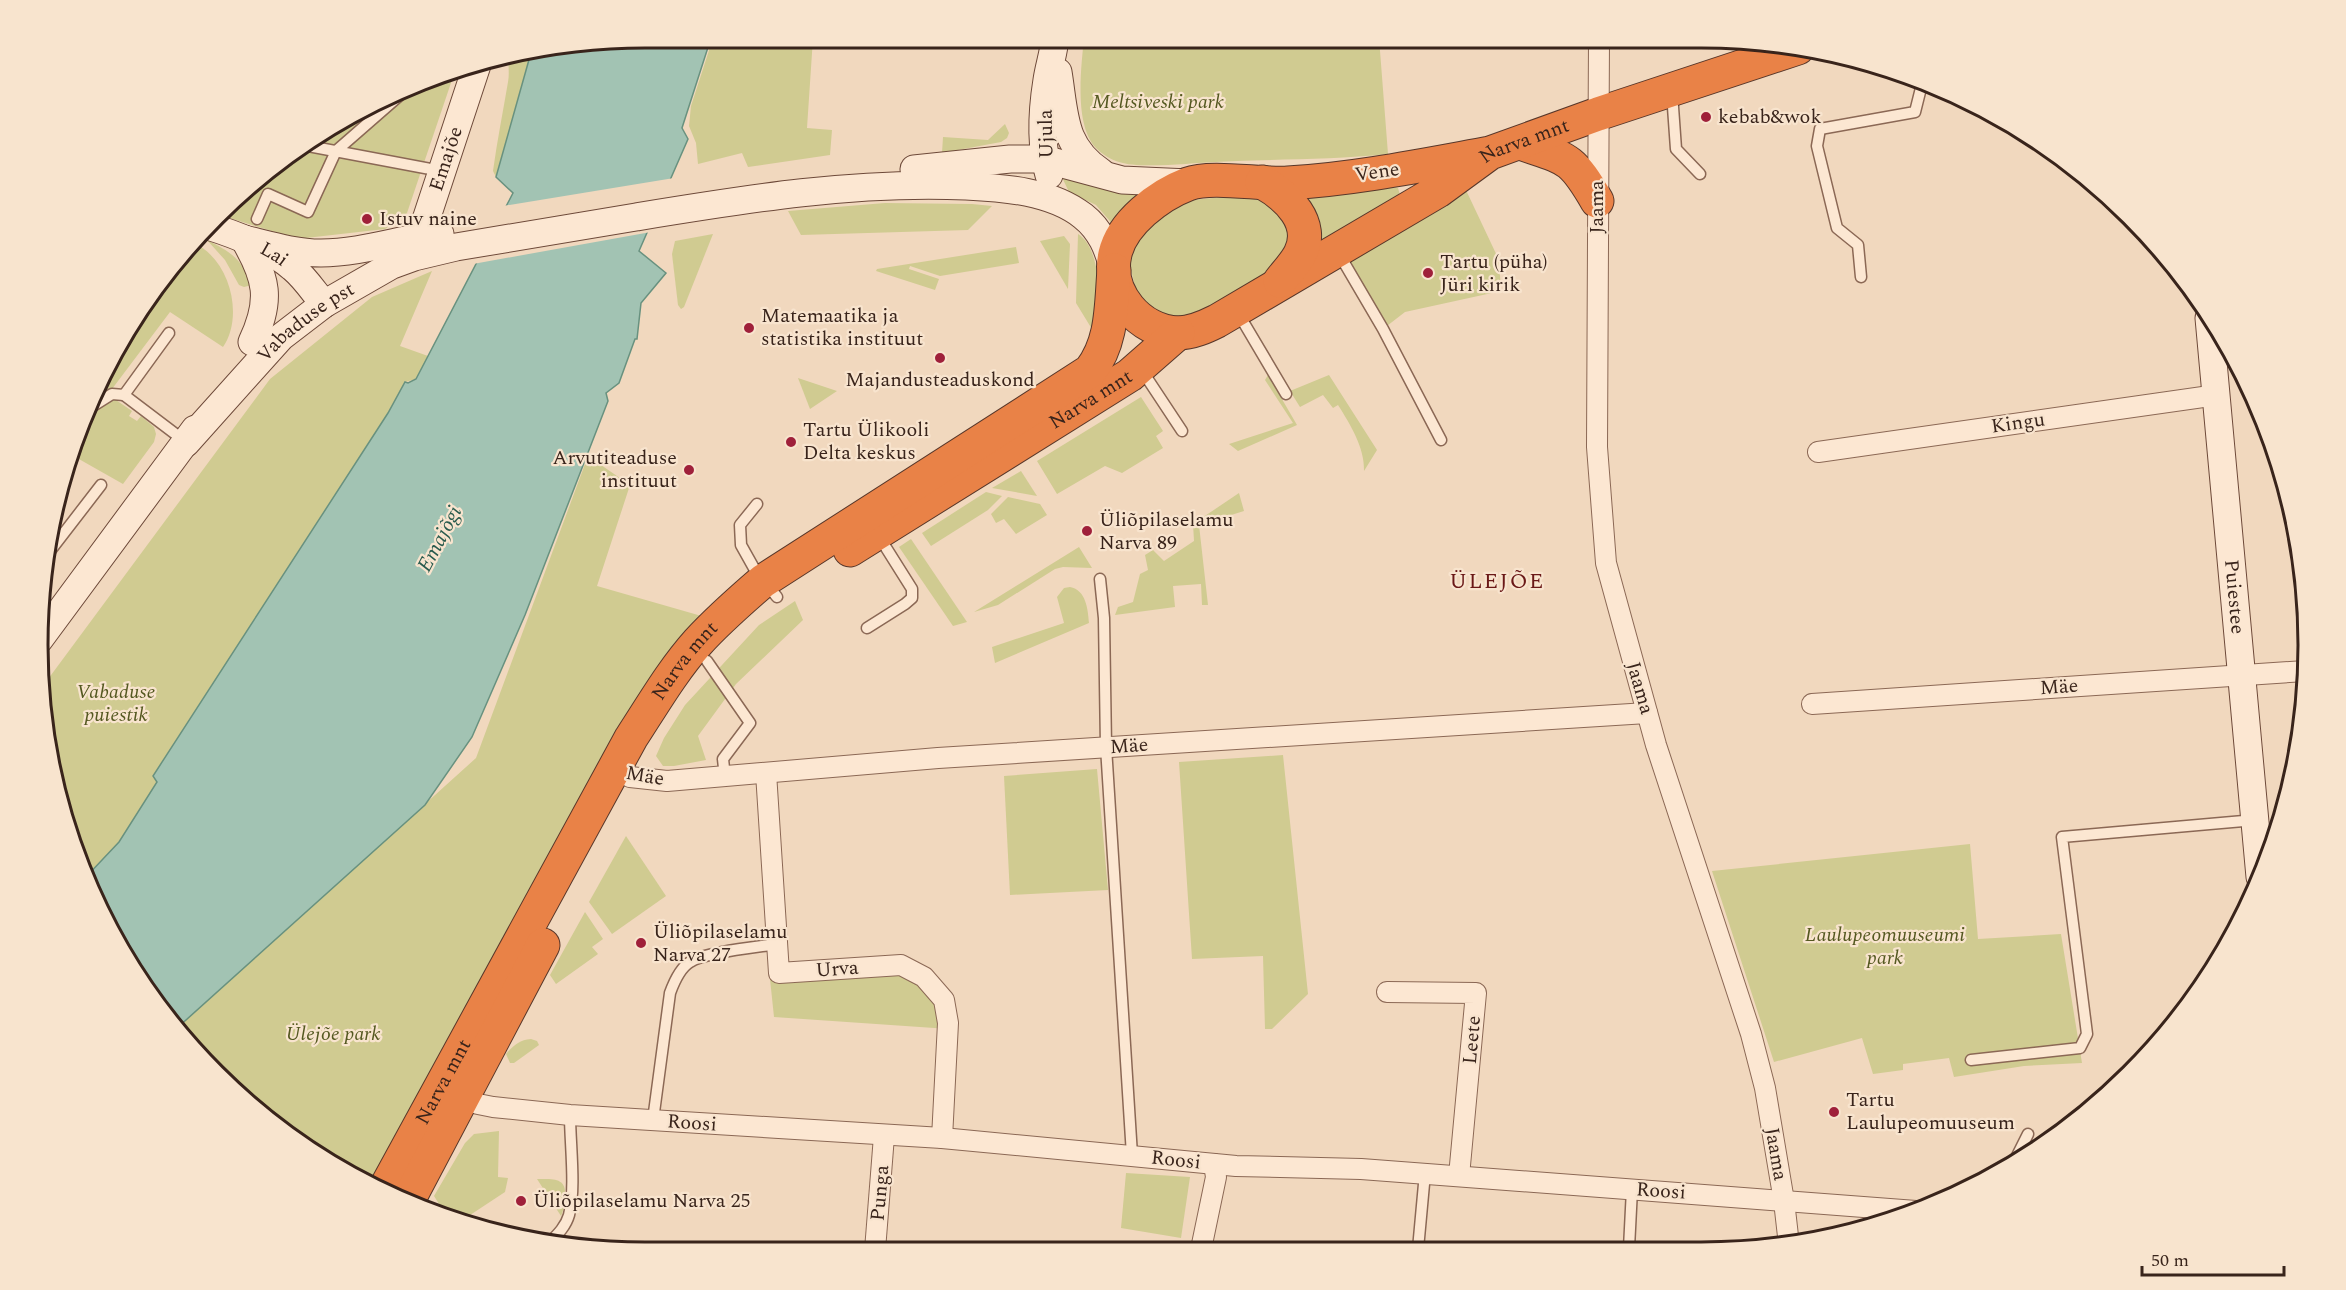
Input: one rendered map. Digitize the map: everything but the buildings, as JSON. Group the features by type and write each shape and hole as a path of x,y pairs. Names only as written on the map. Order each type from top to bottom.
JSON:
{"highway":[{"name":"Narva mnt","path":"1277,285 1438,191 1505,148 1598,114 1782,53"},
{"name":"Vene","path":"1263,182 1286,184 1392,170 1505,148"},
{"path":"1505,148 1555,153 1567,160 1581,175 1597,201"},
{"path":"1263,182 1277,190 1296,207 1303,224 1304,239 1300,253 1277,285 1198,330 1178,333 1159,330 1143,322 1128,309 1114,270 1115,255 1128,227 1145,208 1189,183 1263,182"},
{"name":"Narva mnt","path":"872,524 1090,371 1104,350 1110,330 1114,270"},
{"name":"Narva mnt","path":"411,1194 452,1093 622,773 667,682 698,642 737,603 770,589 872,524 1120,381 1178,333"},
{"name":"Narva mnt","path":"622,773 663,722 707,661 770,589"},
{"name":"Narva mnt","path":"389,1184 452,1093"}],"main road":[{"name":"Ujula","path":"1054,48 1047,81 1043,128 1044,159 1062,204"},
{"name":"Ujula","path":"1056,48 1066,127 1074,146 1086,162 1105,174"},
{"name":"Emajõe","path":"417,247 474,73"},
{"path":"250,229 299,252 322,253 371,248 417,247 844,173 940,168 1010,159 1044,159 1122,180 1144,183 1189,183"},
{"path":"724,195 932,185 1010,188 1062,204 1084,216 1099,231 1114,270"},
{"name":"Lai","path":"219,227 250,229 272,254 293,268 318,297"},
{"path":"250,229 264,289 265,307 262,322 252,342"},
{"name":"Vabaduse pst","path":"186,443 318,297 376,253 417,247"},
{"name":"Vabaduse pst","path":"48,626 186,443 252,342 289,307 318,297"},
{"name":"Puiestee","path":"2211,335 2258,858"}],"street":[{"name":"Jaama","path":"1599,48 1597,447 1606,563 1647,713 1751,1034 1765,1088 1785,1201 1788,1236"},
{"name":"Kingu","path":"1818,452 2217,395"},
{"name":"Mäe","path":"1812,704 2297,671"},
{"name":"Mäe","path":"622,773 667,782 938,758 1647,713"},
{"name":"Urva","path":"766,773 779,973 901,965 924,976 944,1000 948,1023 942,1138"},
{"name":"Leete","path":"1387,992 1476,993 1459,1176"},
{"name":"Roosi","path":"452,1093 493,1107 570,1115 942,1138 1214,1164 1425,1173 1897,1209"},
{"name":"Punga","path":"876,1242 884,1136"},
{"path":"1203,1242 1216,1177 1214,1164"}],"lane":[{"path":"1672,90 1676,149 1700,174"},
{"path":"1862,277 1858,245 1837,228 1817,146 1820,129 1915,112 1921,90"},
{"path":"250,229 268,194 308,212 336,151 385,108"},
{"path":"316,147 442,171"},
{"path":"1336,250 1383,329 1441,440"},
{"path":"1236,310 1286,394"},
{"path":"124,395 169,333"},
{"path":"1139,366 1182,431"},
{"path":"100,401 112,394 124,395 186,443"},
{"path":"57,542 101,484"},
{"path":"758,504 740,525 741,545 770,589"},
{"path":"867,628 912,598 912,589 872,524"},
{"path":"1100,579 1104,618 1106,747 1132,1155"},
{"path":"707,661 750,723 723,759 725,777"},
{"path":"1971,1060 2080,1048 2087,1034 2062,837 2255,820"},
{"path":"653,1120 670,993 678,976 690,962 730,951 777,944"},
{"path":"556,1235 564,1227 569,1214 570,1115"},
{"path":"2021,1149 2028,1134"},
{"path":"1419,1242 1425,1173"},
{"path":"1629,1242 1632,1189"}],"green space":[{"path":"710,48 812,48 807,128 832,130 830,155 748,167 742,153 698,164 696,143 689,126 691,106"},
{"name":"Meltsiveski park","path":"1083,48 1380,48 1388,154 1166,165 1139,165 1116,161 1096,148 1084,125 1081,96"},
{"path":"529,59 496,177 493,171 509,64"},
{"path":"452,80 407,213 385,229 297,239 229,218 282,171 346,128 417,93"},
{"path":"1005,124 1009,133 1007,138 1001,142 942,153 943,137 988,140"},
{"path":"1059,171 1157,189 1115,227 1096,205 1069,192"},
{"path":"1398,188 1400,195 1316,244 1302,197"},
{"path":"1465,188 1499,260 1501,291 1405,312 1383,329 1343,261"},
{"path":"1265,193 1293,231 1279,267 1192,319 1158,314 1136,291 1127,253 1157,211 1192,200"},
{"path":"885,203 992,206 968,230 801,235 788,211"},
{"path":"713,234 684,307 681,309 678,305 672,254 675,241"},
{"path":"1078,234 1092,253 1096,267 1099,298 1098,339 1076,303"},
{"path":"1064,236 1070,244 1068,289 1040,241"},
{"path":"207,240 240,263 252,285 244,287 239,285 225,260"},
{"path":"200,247 204,249 224,273 233,303 230,334 223,347 170,312 112,389 104,393 128,346 149,313 196,251"},
{"path":"1016,247 1019,263 940,276 910,266 909,269 939,279 935,290 876,271 877,269"},
{"name":"Vabaduse puiestik","path":"432,271 400,346 428,356 416,379 405,382 388,413 153,776 157,782 119,842 92,870 68,800 59,761 49,678 270,379 372,297"},
{"path":"1268,375 1297,425 1238,451 1229,444 1293,423 1265,380"},
{"path":"1329,375 1377,450 1364,471 1359,445 1338,405 1333,408 1323,395 1300,407 1290,391"},
{"path":"798,378 837,391 810,409"},
{"path":"1141,397 1163,431 1156,436 1163,448 1122,473 1105,466 1057,494 1037,461"},
{"path":"113,398 132,411 129,416 137,421 141,416 154,427 156,434 154,442 123,484 78,459 97,409"},
{"name":"Ülejõe park","path":"588,456 630,485 597,586 705,617 375,1177 346,1162 282,1119 223,1067 183,1023 476,758"},
{"path":"1021,471 1037,496 992,488"},
{"path":"986,492 1002,496 988,510 931,546 922,533"},
{"path":"1239,493 1244,511 1199,525 1208,605 1202,605 1201,584 1173,586 1175,607 1115,615 1118,607 1133,602 1140,574 1148,570 1145,555 1153,550 1164,561 1194,541 1193,524"},
{"path":"1008,497 1040,504 1047,515 1016,534 1004,519 996,523 991,514"},
{"path":"911,539 967,622 953,626 899,547"},
{"path":"1079,547 1092,568 1055,569 998,605 974,612"},
{"path":"1070,587 1083,596 1089,623 995,663 992,647 1064,623 1057,597 1064,588"},
{"path":"795,601 803,620 736,684 698,736 706,760 663,766 656,756 664,738 685,705 759,625"},
{"path":"1283,755 1308,994 1272,1029 1265,1029 1263,956 1192,959 1179,762"},
{"path":"1097,769 1108,890 1010,895 1004,776"},
{"path":"626,836 666,896 612,934 589,902"},
{"name":"Laulupeomuuseumi park","path":"1970,844 1978,939 2061,934 2082,1063 2024,1066 1954,1077 1949,1058 1903,1064 1903,1070 1873,1074 1862,1038 1774,1062 1712,871"},
{"path":"585,912 603,939 592,947 598,954 556,984 550,975"},
{"path":"911,964 949,1029 774,1017 770,979"},
{"path":"523,1040 537,1041 539,1045 514,1063 510,1063 506,1054"},
{"path":"499,1131 498,1177 508,1178 505,1192 470,1215 440,1205 434,1196 465,1143 474,1134"},
{"path":"1126,1173 1190,1177 1181,1238 1121,1228"},
{"path":"537,1179 557,1180 564,1185 565,1196 561,1216"}],"water":[{"name":"Emajõgi","path":"708,48 682,128 688,139 639,251 666,273 641,303 637,339 635,339 619,383 606,393 608,401 525,615 472,737 425,805 183,1023 128,944 92,870 119,842 157,782 153,776 388,413 405,382 416,379 513,193 496,177 529,59 606,49"}],"pier":[{"path":"674,178 651,232 473,264 503,206"}],"place":[{"name":"kebab&wok","path":"1706,117"},
{"name":"Istuv naine","path":"367,219"},
{"name":"Tartu (püha) Jüri kirik","path":"1428,273"},
{"name":"Matemaatika ja statistika instituut","path":"749,328"},
{"name":"Majandusteaduskond","path":"940,358"},
{"name":"Tartu Ülikooli Delta keskus","path":"791,442"},
{"name":"Arvutiteaduse instituut","path":"689,470"},
{"name":"Üliõpilaselamu Narva 89","path":"1087,531"},
{"name":"Üliõpilaselamu Narva 27","path":"641,943"},
{"name":"Tartu Laulupeomuuseum","path":"1834,1112"},
{"name":"Üliõpilaselamu Narva 25","path":"521,1201"}],"district":[{"name":"ÜLEJÕE","path":"1497,581"}]}
